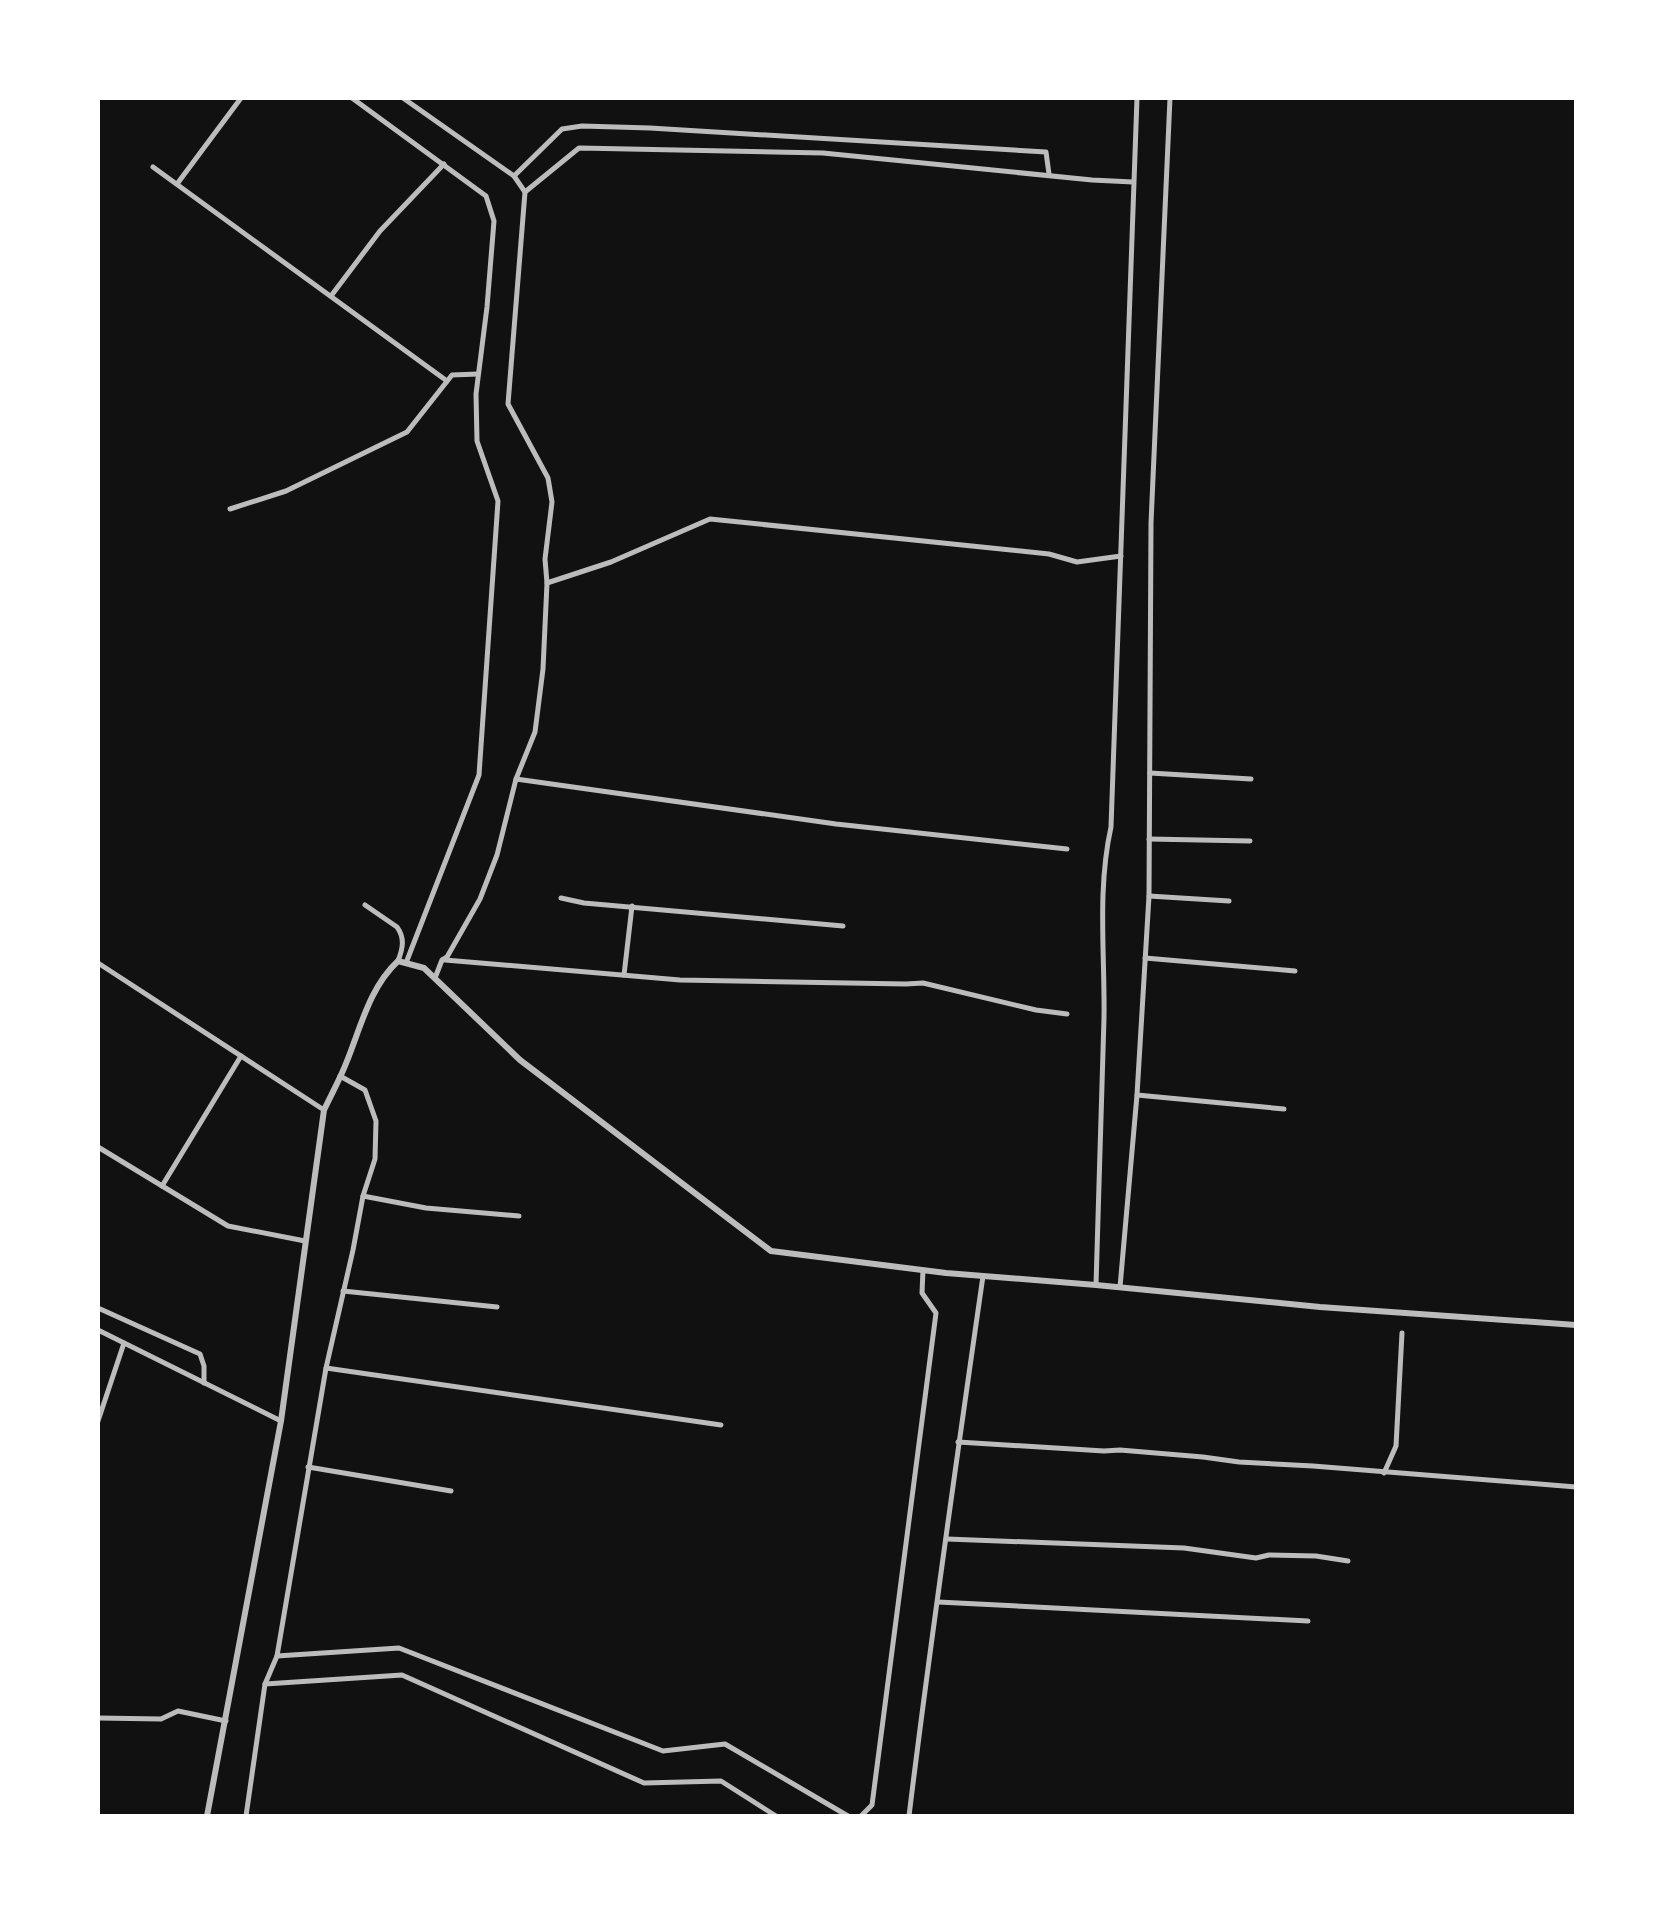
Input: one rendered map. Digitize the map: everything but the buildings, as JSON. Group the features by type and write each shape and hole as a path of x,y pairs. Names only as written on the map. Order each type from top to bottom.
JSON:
{"street":[{"path":"177,184 241,98"},
{"path":"207,1816 281,1421 324,1110 374,990 385,973 402,962 479,775 498,501 477,441 476,394 494,220 486,196 352,98"},
{"path":"403,98 514,176 525,192 508,404 548,478 552,502 545,559 547,583 543,668 535,732 516,779 501,846 480,899 447,957 442,960 435,978"},
{"path":"1096,1284 1104,1015 1101,926 1106,848 1111,827 1137,98"},
{"path":"1120,1287 1137,1095 1149,897 1151,523 1170,98"},
{"path":"514,176 562,129 582,126 1046,152 1049,174"},
{"path":"525,192 579,148 823,153 1133,182"},
{"path":"331,296 380,231 444,164"},
{"path":"153,167 447,381"},
{"path":"230,509 286,491 407,432 452,375 478,374"},
{"path":"547,583 611,562 710,519 1049,554 1077,562 1121,556"},
{"path":"1150,773 1251,779"},
{"path":"516,779 836,824 1067,849"},
{"path":"1149,839 1250,841"},
{"path":"1149,897 1228,901"},
{"path":"561,898 584,903 843,926"},
{"path":"365,905 401,931 402,962"},
{"path":"624,975 632,906"},
{"path":"1145,958 1295,971"},
{"path":"442,960 694,980 923,983 1037,1010 1067,1014"},
{"path":"402,962 424,968 520,1060 771,1251 923,1270 1096,1284 1320,1307 1576,1325"},
{"path":"98,964 324,1110"},
{"path":"162,1186 241,1056"},
{"path":"246,1816 265,1684 277,1656 326,1368 342,1291 354,1250 363,1196 375,1159 376,1121 365,1090 340,1076"},
{"path":"1137,1095 1284,1109"},
{"path":"98,1147 228,1226 305,1241"},
{"path":"363,1196 426,1208 519,1216"},
{"path":"861,1816 872,1805 936,1313 922,1293 923,1270"},
{"path":"909,1816 958,1442 984,1276"},
{"path":"342,1291 497,1307"},
{"path":"98,1308 200,1354 204,1366 204,1383"},
{"path":"98,1330 281,1421"},
{"path":"1384,1472 1396,1446 1402,1333"},
{"path":"98,1421 124,1343"},
{"path":"326,1368 721,1425"},
{"path":"958,1442 1120,1450 1239,1462 1313,1465 1576,1487"},
{"path":"308,1467 451,1491"},
{"path":"947,1539 1184,1548 1256,1558 1269,1555 1316,1556 1348,1561"},
{"path":"938,1602 1308,1621"},
{"path":"277,1656 399,1648 663,1751 725,1744 848,1816"},
{"path":"265,1684 401,1675 644,1783 721,1781 776,1816"},
{"path":"98,1718 162,1719 178,1711 226,1721"}]}
